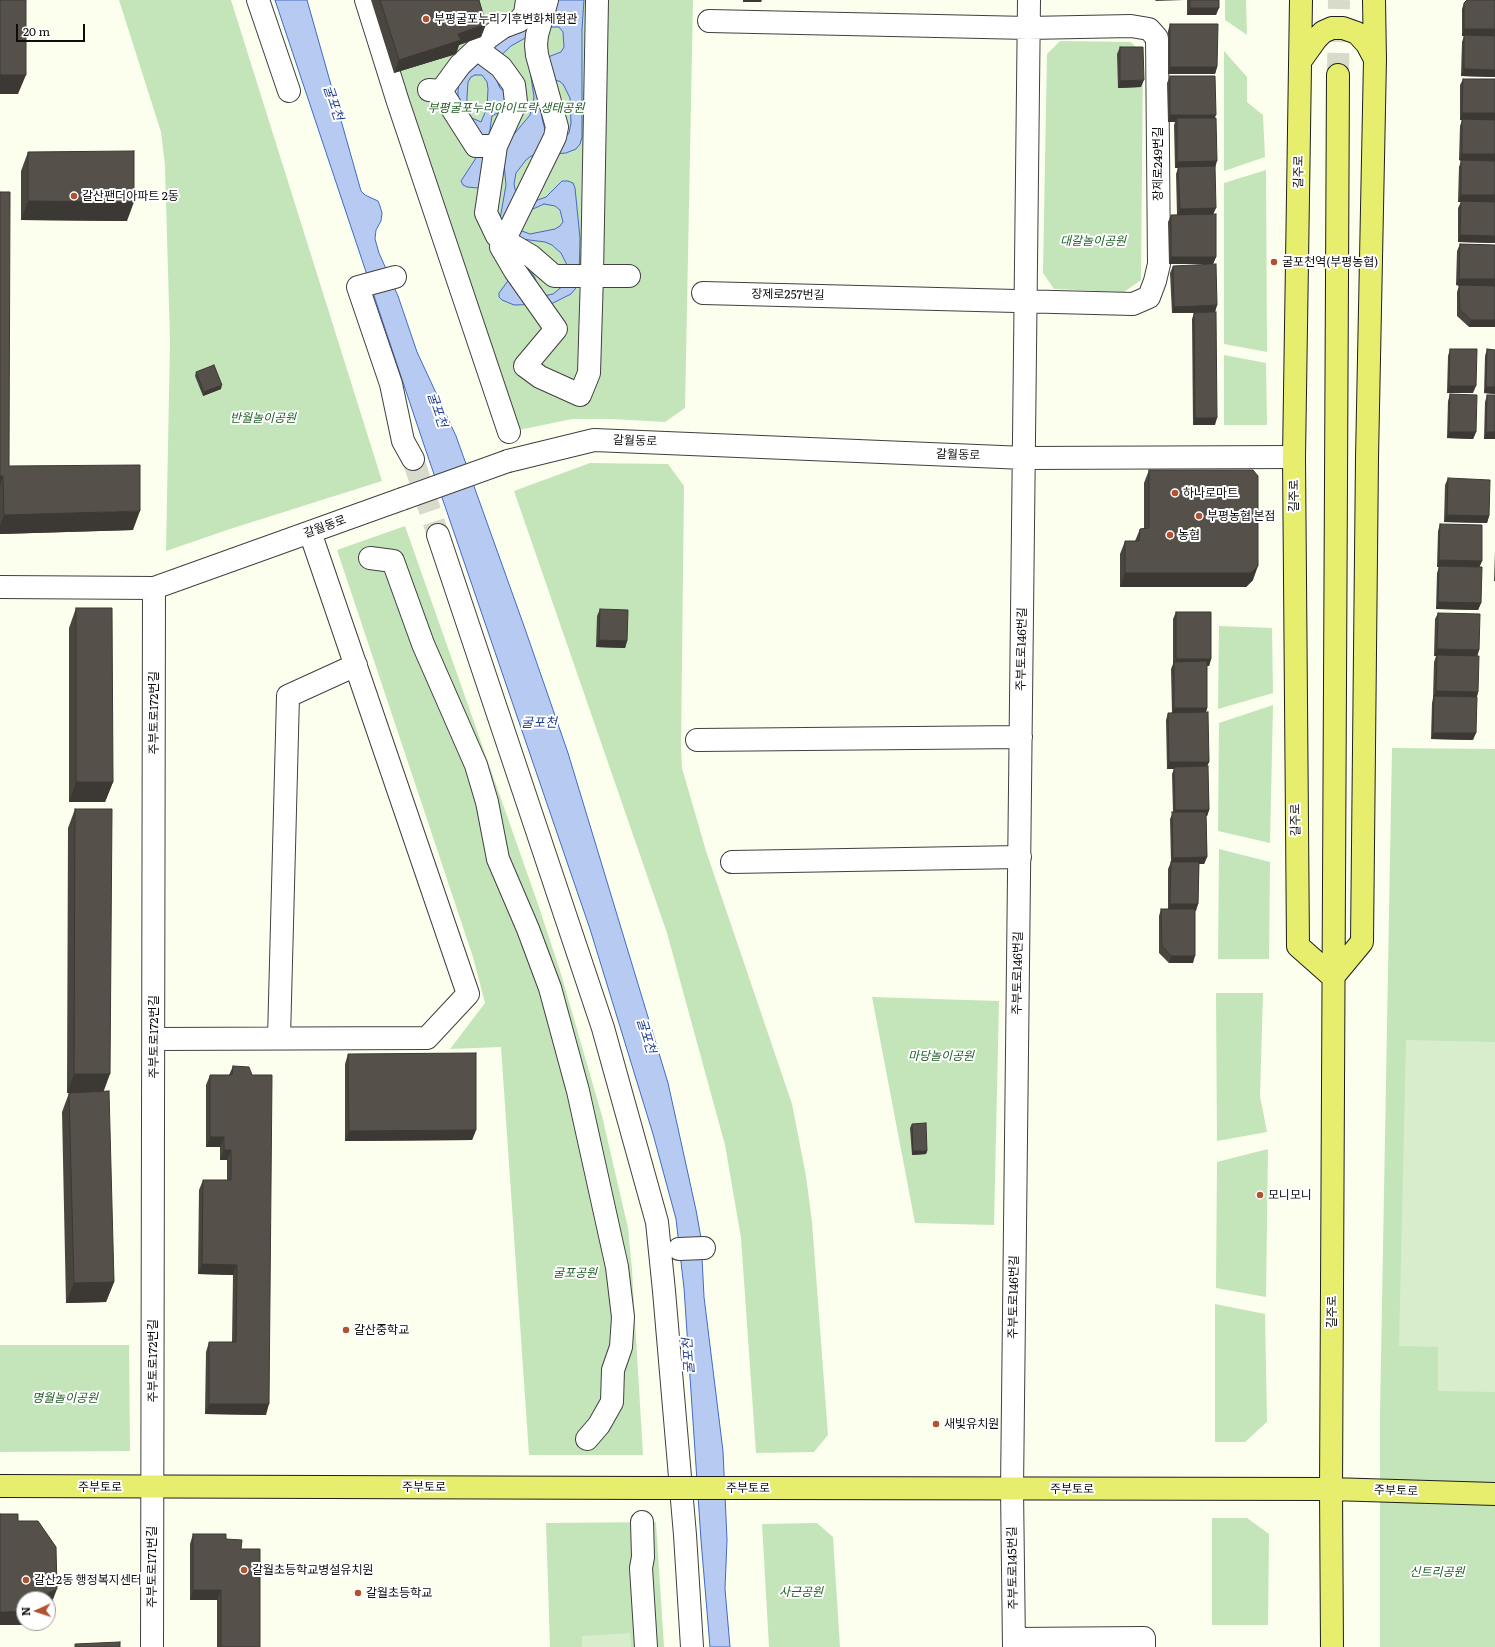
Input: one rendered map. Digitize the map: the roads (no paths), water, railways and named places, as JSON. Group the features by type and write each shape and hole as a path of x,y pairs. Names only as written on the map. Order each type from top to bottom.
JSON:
{"main road":[{"name":"길주로","path":"1301,0 1294,457 1298,946 1333,977"},
{"path":"1333,977 1362,942 1367,458 1375,59 1374,0"},
{"path":"1301,60 1316,39 1323,32 1332,28 1343,28 1357,33 1367,44 1375,59"},
{"name":"길주로","path":"1332,1647 1331,1489 1338,75"},
{"name":"주부토로","path":"0,1486 1331,1489 1495,1494"}],"street":[{"path":"258,0 289,91"},
{"path":"366,0 398,102 509,432"},
{"path":"488,146 435,90 460,65 480,51 489,37 502,27 519,20 525,14 527,0"},
{"path":"547,0 537,45 557,127 555,137 501,247 515,271 556,329 525,366 540,377 580,395 588,373 580,276 597,0"},
{"path":"1025,458 1029,0"},
{"name":"장제로249번길","path":"709,21 1028,28 1131,26 1149,29 1157,38 1159,264 1149,297 1133,304 873,297"},
{"path":"480,51 501,67 514,85 516,102 488,146 486,213 497,236 513,221"},
{"path":"513,221 531,256 554,276 629,276"},
{"path":"395,277 358,288 390,384 403,441 413,459"},
{"name":"장제로257번길","path":"703,293 873,297"},
{"name":"갈월동로","path":"0,587 154,588 508,461 594,440 1025,458 1294,457"},
{"name":"주부토로146번길","path":"1012,1488 1025,458"},
{"path":"154,1039 427,1038 468,994 310,532"},
{"path":"438,535 604,1028 657,1222 664,1291 692,1647"},
{"path":"370,558 393,561 423,644 476,766 488,802 498,859 528,929 550,988 556,1042 578,1092 594,1158 606,1223 617,1267 623,1317 620,1346 613,1370 612,1402 600,1425 587,1439"},
{"name":"주부토로172번길","path":"153,1487 154,588"},
{"path":"279,1038 288,696 356,665"},
{"path":"697,740 1021,738"},
{"path":"732,862 1020,857"},
{"path":"679,1249 704,1248"},
{"name":"주부토로171번길","path":"152,1647 153,1487"},
{"name":"주부토로145번길","path":"1012,1488 1014,1643"},
{"path":"642,1522 643,1557 641,1568 646,1647"},
{"path":"1014,1643 1144,1638 1144,1647"}],"water":[{"name":"굴포천","path":"275,0 307,0 361,191 365,195 378,201 382,213 381,221 376,230 375,239 379,253 398,296 417,352 456,436 524,626 568,753 668,1083 701,1238 704,1297 723,1451 727,1540 725,1589 730,1647 710,1647 701,1540 684,1288 676,1219 653,1134 590,929 424,445"},
{"path":"535,0 584,0 582,29 582,137 580,144 576,149 566,153 531,156 516,173 514,184 520,197 532,202 546,197 562,181 573,183 575,188 580,238 579,280 576,288 571,294 551,304 514,305 502,300 499,297 499,293 510,278 526,270 532,273 535,278 536,288 544,296 553,294 564,285 568,267 561,253 552,245 545,242 514,238 500,219 506,185 503,154 510,139 530,115 534,97 530,70 548,57 561,52 564,47 563,32 559,27 550,27 527,37 511,46 497,59 495,69 497,81 500,88 508,95 505,109 492,116 482,184 478,188 467,187 463,185 461,181 476,158 479,150 458,101 459,82 463,75 498,43 519,32","holes":["475,75 482,75 487,82 488,89 487,108 481,122 472,118 467,107 468,82 471,77","552,80 559,81 563,84 570,98 571,123 569,133 563,140 549,138 542,118 541,103","544,204 555,206 560,210 563,222 555,229 530,234 522,231 509,220"]}],"tunnel":[{"path":"1338,75 1339,0"},
{"path":"413,459 438,535"}],"place":[{"name":"부평굴포누리기후변화체험관","path":"426,19"},
{"name":"갈산팬더아파트 2동","path":"74,196"},
{"name":"굴포천역(부평농협)","path":"1274,262"},
{"name":"하나로마트","path":"1175,493"},
{"name":"부평농협 본점","path":"1199,516"},
{"name":"농협","path":"1170,535"},
{"name":"모니모니","path":"1260,1195"},
{"name":"갈산중학교","path":"346,1330"},
{"name":"새빛유치원","path":"936,1424"},
{"name":"갈월초등학교병설유치원","path":"244,1570"},
{"name":"갈산2동 행정복지센터","path":"26,1580"},
{"name":"갈월초등학교","path":"358,1593"}],"park label":[{"name":"부평굴포누리아이뜨락 생태공원","path":"506,108"},
{"name":"대갈놀이공원","path":"1093,241"},
{"name":"반월놀이공원","path":"263,418"},
{"name":"마당놀이공원","path":"941,1056"},
{"name":"굴포공원","path":"575,1273"},
{"name":"명월놀이공원","path":"65,1398"},
{"name":"신트리공원","path":"1437,1572"},
{"name":"사근공원","path":"801,1592"}]}
